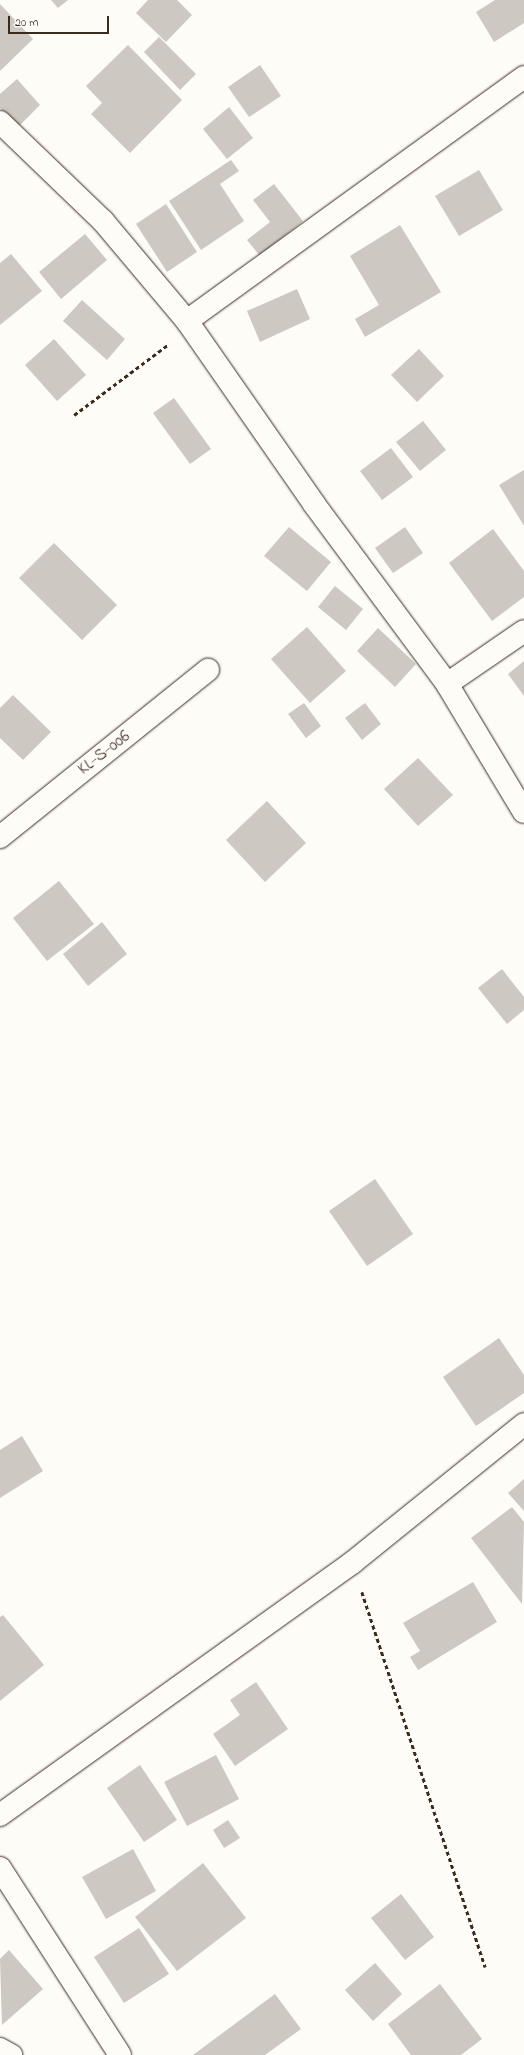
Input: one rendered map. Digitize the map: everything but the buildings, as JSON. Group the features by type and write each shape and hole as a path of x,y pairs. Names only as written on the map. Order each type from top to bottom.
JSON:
{"street":[{"path":"190,324 524,77"},
{"path":"0,122 103,221 190,324 314,504 447,684 524,812"},
{"path":"447,684 524,631"},
{"name":"KL-S-006","path":"0,837 208,670"},
{"path":"0,1815 352,1563 524,1424"},
{"path":"0,1868 120,2055"},
{"path":"0,2049 11,2055"}],"path":[{"path":"74,415 190,324"},
{"path":"352,1563 485,1967"}]}
